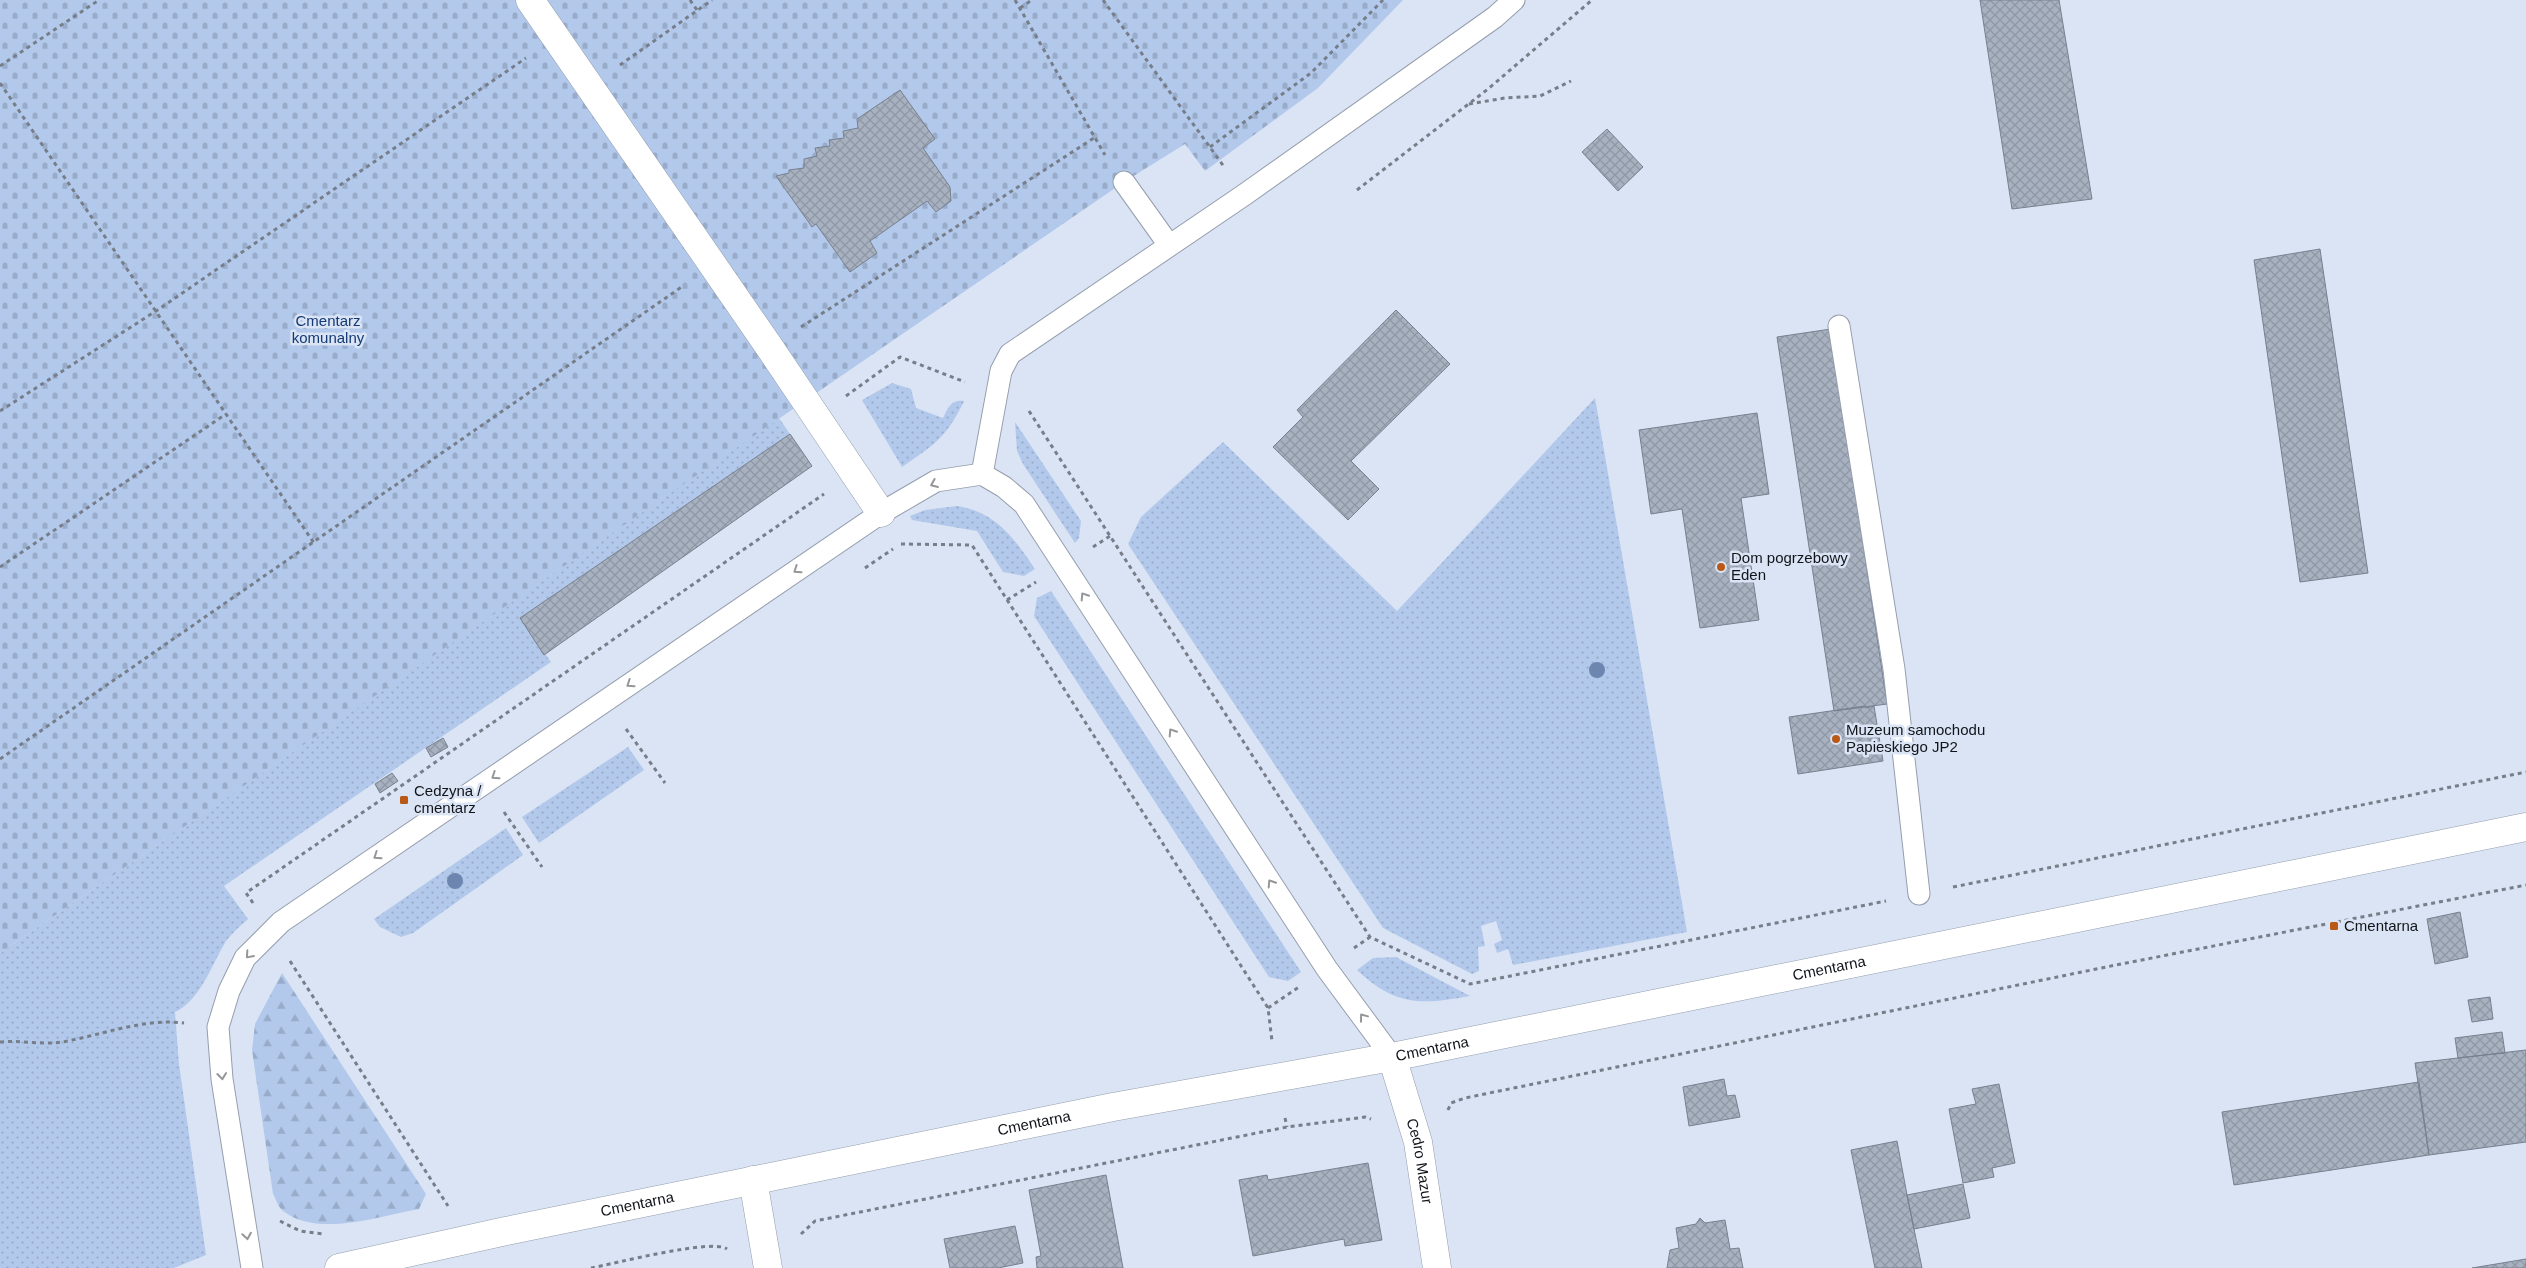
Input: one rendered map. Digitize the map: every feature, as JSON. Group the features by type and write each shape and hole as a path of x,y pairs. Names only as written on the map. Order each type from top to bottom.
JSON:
{"street":[{"path":"530,0 770,348 881,513"},
{"name":"Cmentarna","path":"339,1268 753,1180 1113,1107 1392,1057 2526,827"},
{"name":"Cedro Mazur","path":"1392,1057 1418,1142 1437,1268"},
{"path":"753,1180 768,1266"}],"lane":[{"path":"982,474 1001,371 1010,354 1244,195 1495,16 1514,0"},
{"path":"1124,182 1169,246"},
{"path":"1839,326 1894,669 1919,894"},
{"path":"252,1268 222,1079 218,1027 229,991 245,958 281,922 881,513 936,481 982,474 1004,486 1024,504 1326,969 1392,1057"}],"path":[{"path":"0,66 99,0"},
{"path":"690,0 697,10"},
{"path":"589,87 712,0"},
{"path":"1015,0 1094,138 1124,182"},
{"path":"1020,8 1032,0"},
{"path":"1103,0 1244,195"},
{"path":"1210,147 1311,73 1383,0"},
{"path":"1357,190 1468,104 1592,0"},
{"path":"0,411 156,311 556,38"},
{"path":"1468,104 1505,98 1540,96 1571,81"},
{"path":"0,84 315,543"},
{"path":"770,348 941,235 1094,138"},
{"path":"0,759 315,543 712,266"},
{"path":"817,417 900,357 968,383"},
{"path":"1028,408 1370,937 1352,950"},
{"path":"0,566 226,414"},
{"path":"257,910 246,893 854,473"},
{"path":"1084,552 1110,536"},
{"path":"860,572 902,544 972,545 1268,1008 1272,1042 1262,1044"},
{"path":"1007,600 1044,578"},
{"path":"618,734 634,723"},
{"path":"626,729 665,783"},
{"path":"495,816 512,806"},
{"path":"503,811 542,867"},
{"path":"1418,1142 1443,1134 1443,1124 1451,1103 1465,1098 2116,965 2526,885"},
{"path":"287,956 449,1209 440,1211"},
{"path":"1268,1008 1307,982"},
{"path":"0,1042 37,1044 61,1042 153,1022 218,1027"},
{"path":"768,1266 796,1257 795,1249 802,1230 815,1221 1286,1128 1365,1117 1374,1120"},
{"path":"1285,1118 1286,1128"},
{"path":"275,1219 300,1231 333,1233"},
{"path":"591,1268 702,1246 723,1246 729,1252"}],"green space":[{"name":"Cmentarz komunalny","path":"0,0 1403,0 1318,88 1205,171 1185,144 1124,182 0,953"},
{"path":"892,383 911,389 916,408 943,418 953,403 964,401 952,423 939,439 902,467 862,400"},
{"path":"1595,398 1687,932 1513,965 1508,949 1497,953 1494,944 1502,940 1496,921 1481,926 1485,946 1478,947 1479,971 1472,974 1383,928 1128,544 1141,517 1223,442 1397,611"},
{"path":"779,418 790,434 520,618 551,662 224,886 248,919 226,941 205,981 192,999 175,1012 179,1064 206,1255 174,1268 0,1268 0,953"},
{"path":"1015,422 1081,521 1079,538 1075,543 1023,464 1017,451"},
{"path":"957,506 983,514 1003,528 1035,569 1024,576 1003,572 977,531 912,520 910,516 925,510"},
{"path":"1051,591 1301,972 1288,981 1269,977 1034,616 1037,598"},
{"path":"628,747 644,770 539,843 522,817"},
{"path":"506,828 523,855 413,933 401,937 380,927 374,919"},
{"path":"1396,957 1470,996 1437,1001 1409,1000 1384,991 1357,970 1373,958"},
{"path":"282,973 426,1194 419,1209 368,1220 331,1224 313,1223 297,1219 283,1211 278,1205 273,1194 252,1050 255,1024"}],"building":[{"path":"1980,0 2059,0 2092,199 2012,209"},
{"path":"900,90 935,139 923,148 950,187 951,201 936,212 927,201 870,241 877,253 850,272 816,224 812,227 776,176 789,173 789,170 804,168 804,159 817,156 815,148 830,146 829,140 844,138 843,131 858,128 857,119"},
{"path":"1607,129 1643,167 1618,191 1582,152"},
{"path":"2320,249 2368,573 2300,582 2254,260"},
{"path":"1396,310 1450,364 1351,461 1379,489 1348,520 1273,447 1303,417 1297,410"},
{"path":"1831,329 1887,704 1834,711 1777,337"},
{"name":"Dom pogrzebowy Eden","path":"1757,413 1769,494 1741,498 1759,620 1700,628 1682,509 1651,514 1639,430"},
{"path":"790,434 812,466 544,655 520,618"},
{"name":"Muzeum samochodu Papieskiego JP2","path":"1865,706 1866,708 1874,706 1883,761 1798,774 1789,717"},
{"path":"443,738 448,747 431,757 426,748"},
{"path":"392,773 398,781 380,793 375,784"},
{"path":"2460,912 2468,957 2435,964 2427,919"},
{"path":"2490,997 2493,1019 2472,1022 2468,1000"},
{"path":"2502,1032 2505,1053 2458,1058 2455,1038"},
{"path":"2526,1050 2526,1142 2429,1155 2415,1063"},
{"path":"1724,1079 1727,1096 1735,1095 1740,1117 1689,1126 1683,1087"},
{"path":"2419,1082 2429,1155 2234,1185 2222,1112"},
{"path":"1999,1084 2015,1163 1992,1168 1994,1177 1963,1183 1949,1109 1976,1104 1972,1089"},
{"path":"1897,1141 1922,1268 1875,1268 1851,1150"},
{"path":"1368,1163 1382,1240 1345,1246 1344,1239 1253,1256 1239,1180 1267,1175 1268,1180"},
{"path":"1106,1175 1123,1268 1037,1268 1036,1257 1041,1256 1029,1190"},
{"path":"1963,1184 1970,1218 1914,1229 1907,1195"},
{"path":"1700,1218 1705,1223 1725,1220 1730,1249 1739,1248 1743,1268 1667,1268 1670,1250 1679,1248 1676,1228 1696,1224"},
{"path":"1015,1226 1023,1263 998,1268 950,1268 944,1239"},
{"path":"2526,1259 2526,1268 2472,1268"}],"place":[{"name":"Dom pogrzebowy Eden","path":"1721,567"},
{"name":"Muzeum samochodu Papieskiego JP2","path":"1836,739"},
{"name":"Cedzyna / cmentarz","path":"404,800"},
{"name":"Cmentarna","path":"2334,926"}]}
